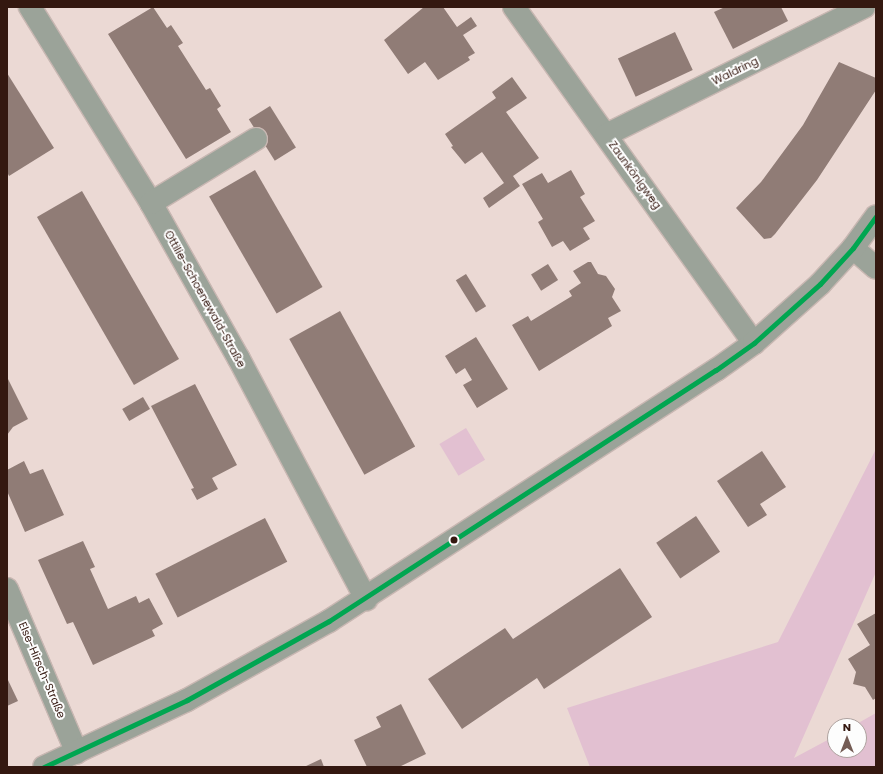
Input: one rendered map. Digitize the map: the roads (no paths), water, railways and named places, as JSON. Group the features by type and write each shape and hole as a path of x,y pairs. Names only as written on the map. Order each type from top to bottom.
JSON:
{"street":[{"name":"Ottilie-Schoenewald-Straße","path":"30,7 151,203 239,359 366,599"},
{"name":"Zaunkönigweg","path":"514,7 754,343"},
{"name":"Waldring","path":"606,135 864,7"},
{"path":"151,203 256,139"},
{"path":"44,767 193,696 366,599 754,343 820,284 853,248 876,216"},
{"path":"853,248 876,268"},
{"name":"Else-Hirsch-Straße","path":"7,589 77,752"}]}
